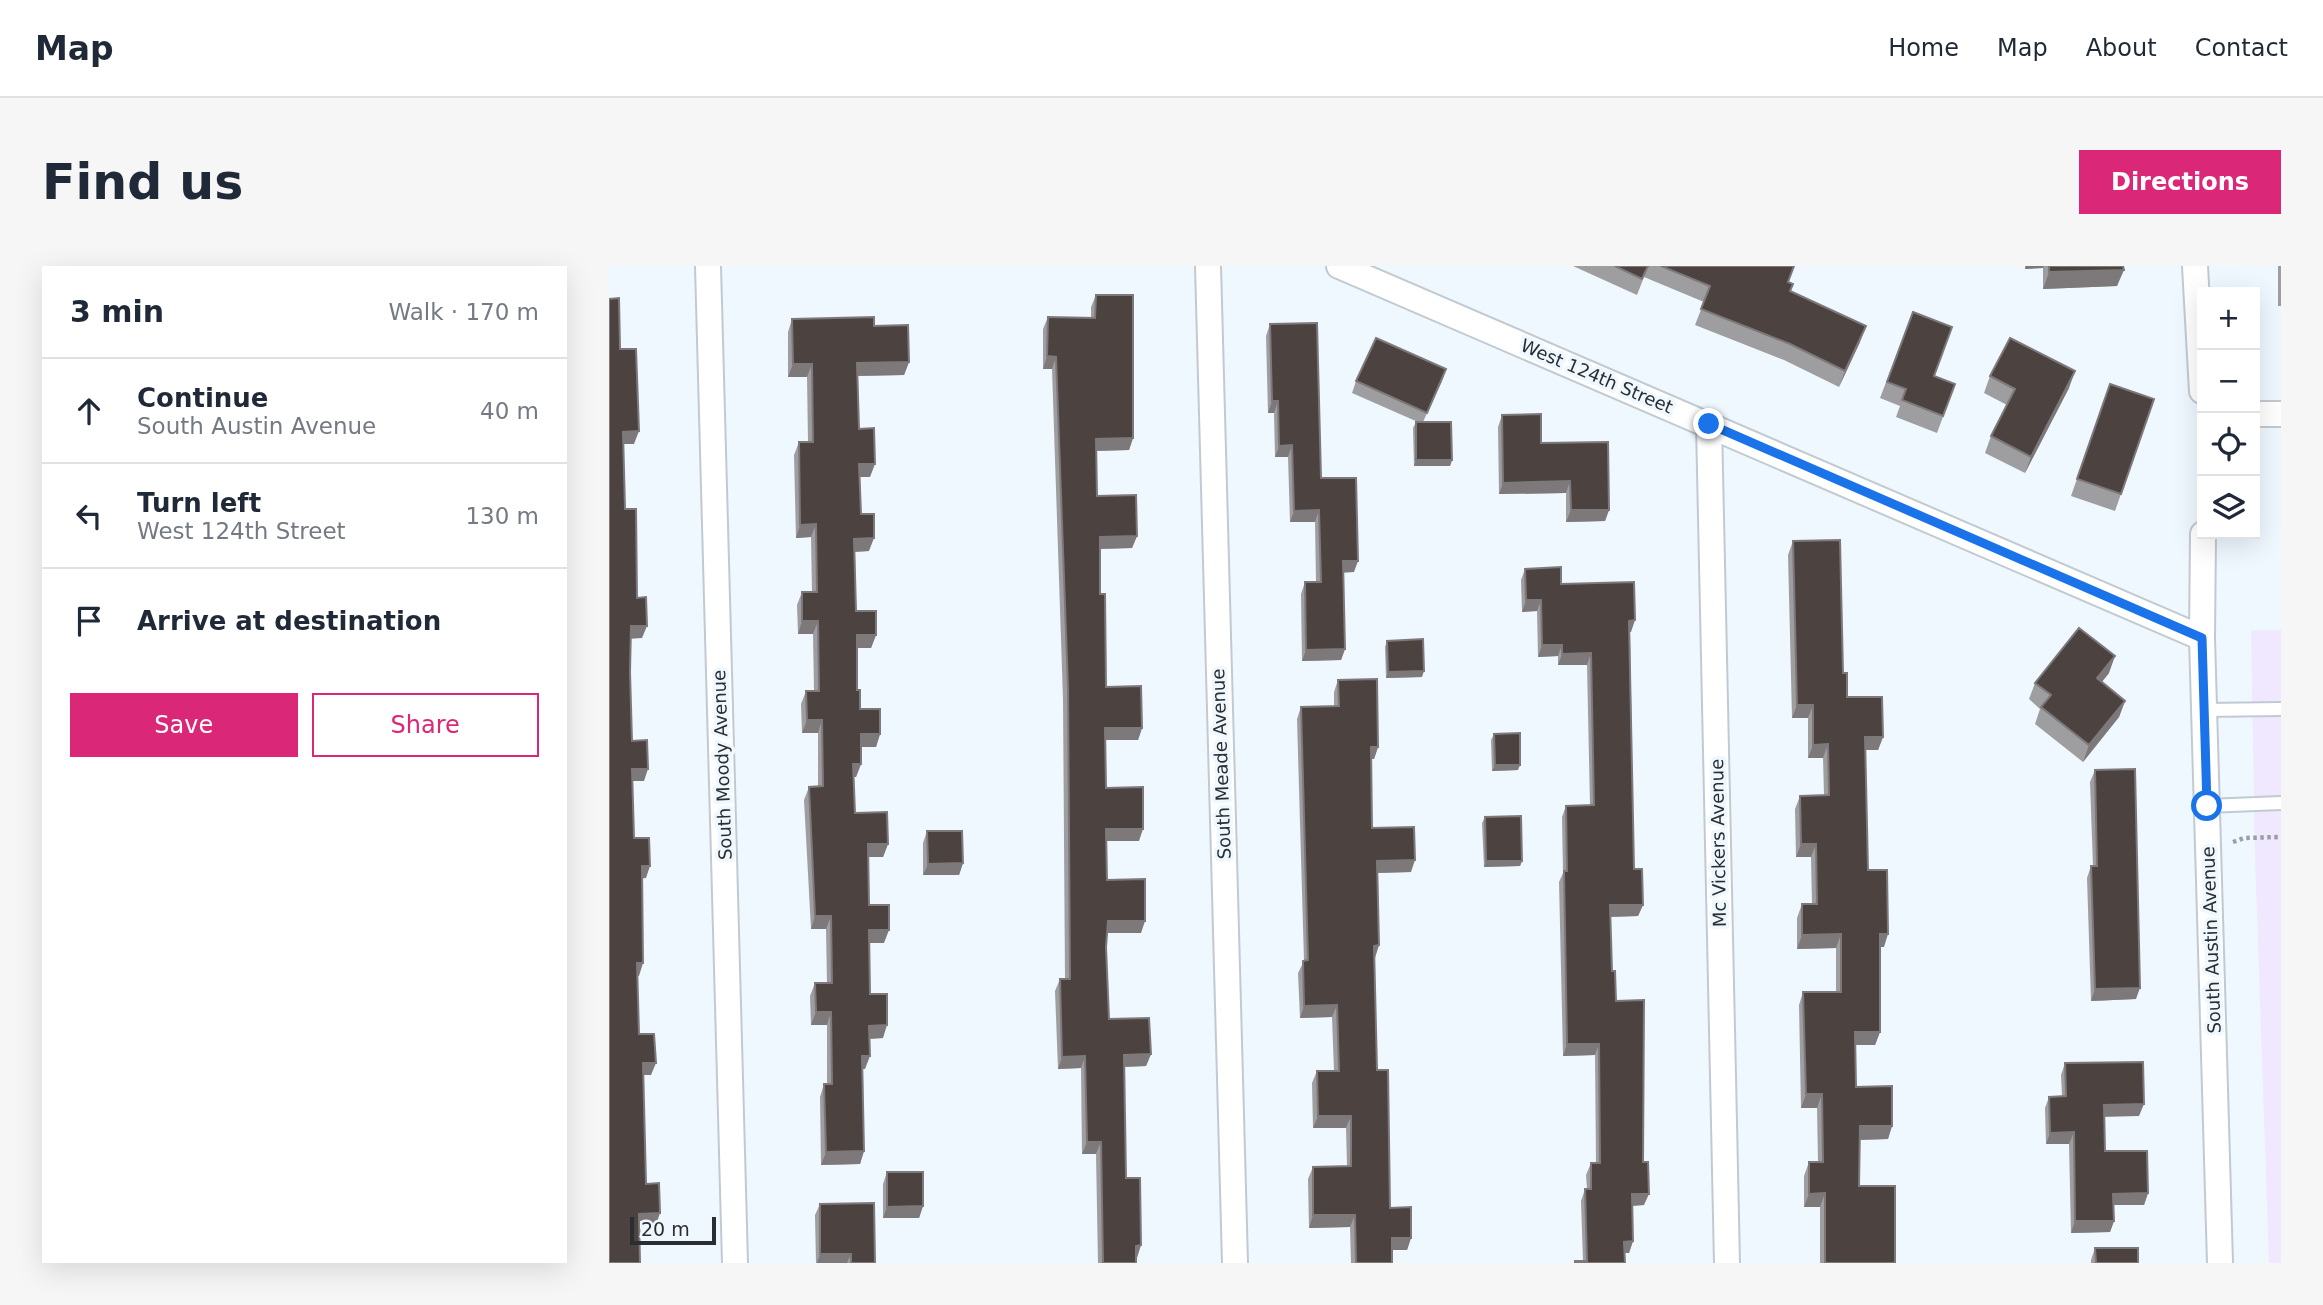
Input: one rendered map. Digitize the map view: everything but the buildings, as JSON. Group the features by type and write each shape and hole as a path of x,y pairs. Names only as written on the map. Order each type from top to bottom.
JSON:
{"street":[{"name":"South Moody Avenue","path":"708,266 735,1263"},
{"name":"South Meade Avenue","path":"1208,266 1235,1263"},
{"name":"West 124th Street","path":"1339,266 2202,638"},
{"path":"2195,266 2200,350"},
{"path":"2260,414 2281,414"},
{"name":"Mc Vickers Avenue","path":"1709,424 1727,1263"},
{"name":"South Austin Avenue","path":"2203,539 2202,638 2220,1263"}],"lane":[{"path":"2205,710 2281,709"},
{"path":"2207,806 2281,803"}],"path":[{"path":"2209,850 2244,838 2281,837"}],"shaded area":[{"path":"2251,630 2281,630 2281,1263 2269,1263 2255,857"}],"route":[{"path":"1709,424 2202,638 2207,806"}]}
